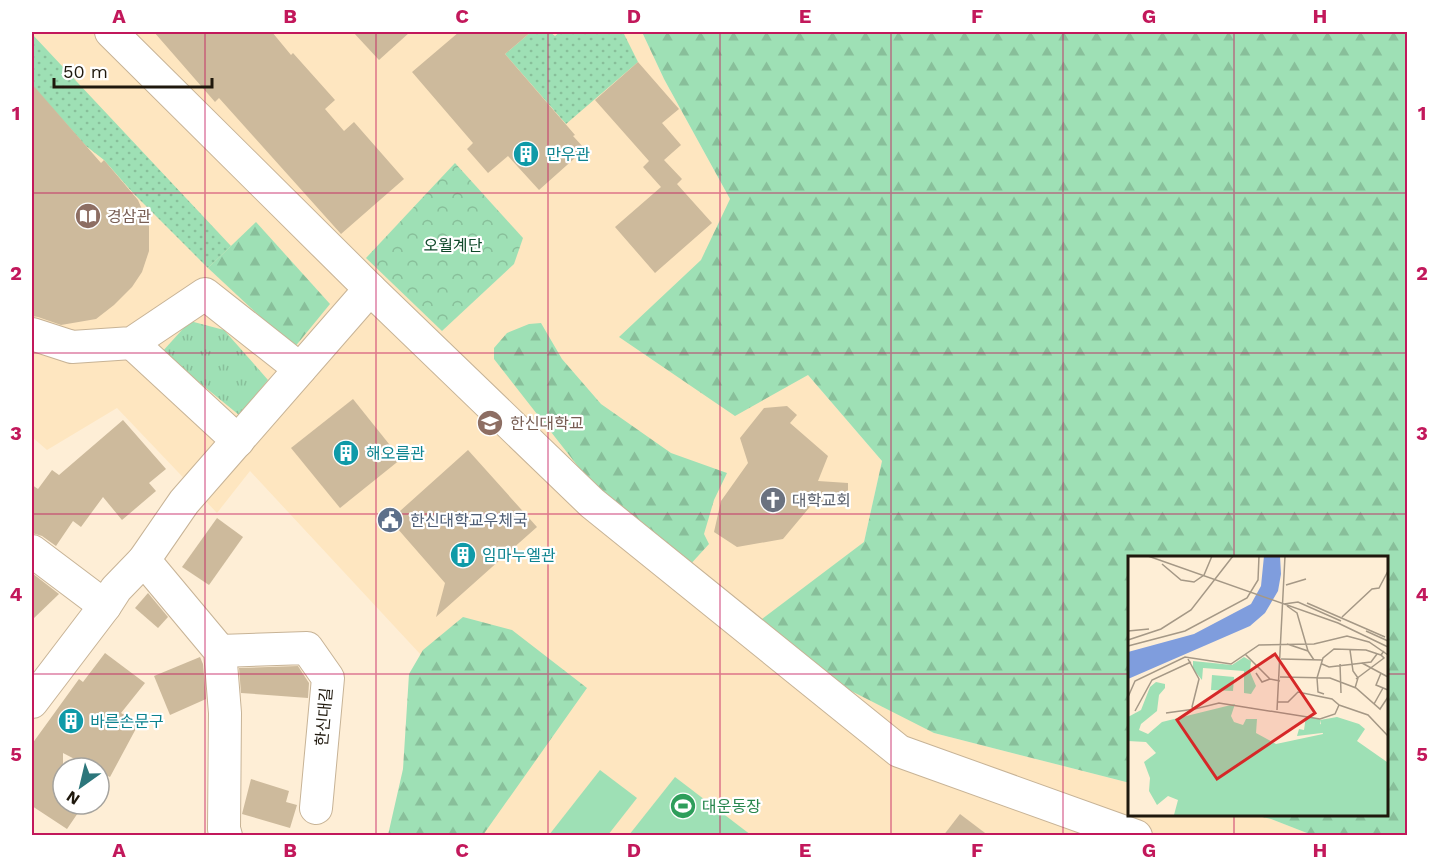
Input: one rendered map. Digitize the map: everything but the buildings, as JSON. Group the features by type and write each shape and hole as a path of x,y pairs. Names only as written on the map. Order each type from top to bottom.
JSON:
{"street":[{"path":"111,32 370,289 592,503 899,751 1136,836"},
{"path":"32,702 116,589 144,560 184,502 370,289"},
{"path":"32,334 72,347 132,342 205,294 300,369"},
{"path":"132,342 238,441"},
{"path":"32,551 105,606"},
{"path":"144,560 220,651 225,713 224,829 226,836"},
{"name":"한신대길","path":"220,651 307,648 328,678 316,808"}],"shaded area":[{"name":"한신대학교","path":"32,32 642,32 664,79 730,199 808,375 882,461 864,542 934,733 1128,782 1128,816 1258,816 1312,835 416,835 421,655 250,471 217,513 117,408 47,450 32,437"}],"green space":[{"path":"531,32 550,32 555,36 560,32 623,32 638,62 566,124 505,54"},
{"path":"642,32 1407,32 1407,835 1312,835 1258,816 1388,816 1388,556 1128,556 1128,782 934,733 741,635 864,542 882,461 808,375 735,416 619,337 701,260 730,199 664,79"},
{"path":"32,34 231,246 208,268 133,193 104,160 86,146 32,85"},
{"name":"오월계단","path":"455,163 523,238 514,264 442,331 366,258"},
{"path":"256,222 330,304 294,348 208,268"},
{"path":"190,321 224,330 268,380 239,415 162,352"},
{"path":"541,323 562,359 601,404 671,453 727,473 714,500 704,534 709,544 688,567 598,492 494,359 494,348 507,333 529,324"},
{"path":"463,617 512,630 587,688 483,835 388,835 403,769 409,674 423,650"},
{"path":"600,770 637,798 608,835 549,835"},
{"name":"대운동장","path":"675,777 751,835 629,835"}],"place":[{"name":"만우관","path":"526,154"},
{"name":"경삼관","path":"88,216"},
{"name":"한신대학교","path":"490,423"},
{"name":"해오름관","path":"346,453"},
{"name":"대학교회","path":"773,500"},
{"name":"한신대학교우체국","path":"390,520"},
{"name":"임마누엘관","path":"463,555"},
{"name":"바른손문구","path":"71,721"},
{"name":"대운동장","path":"683,806"}]}
